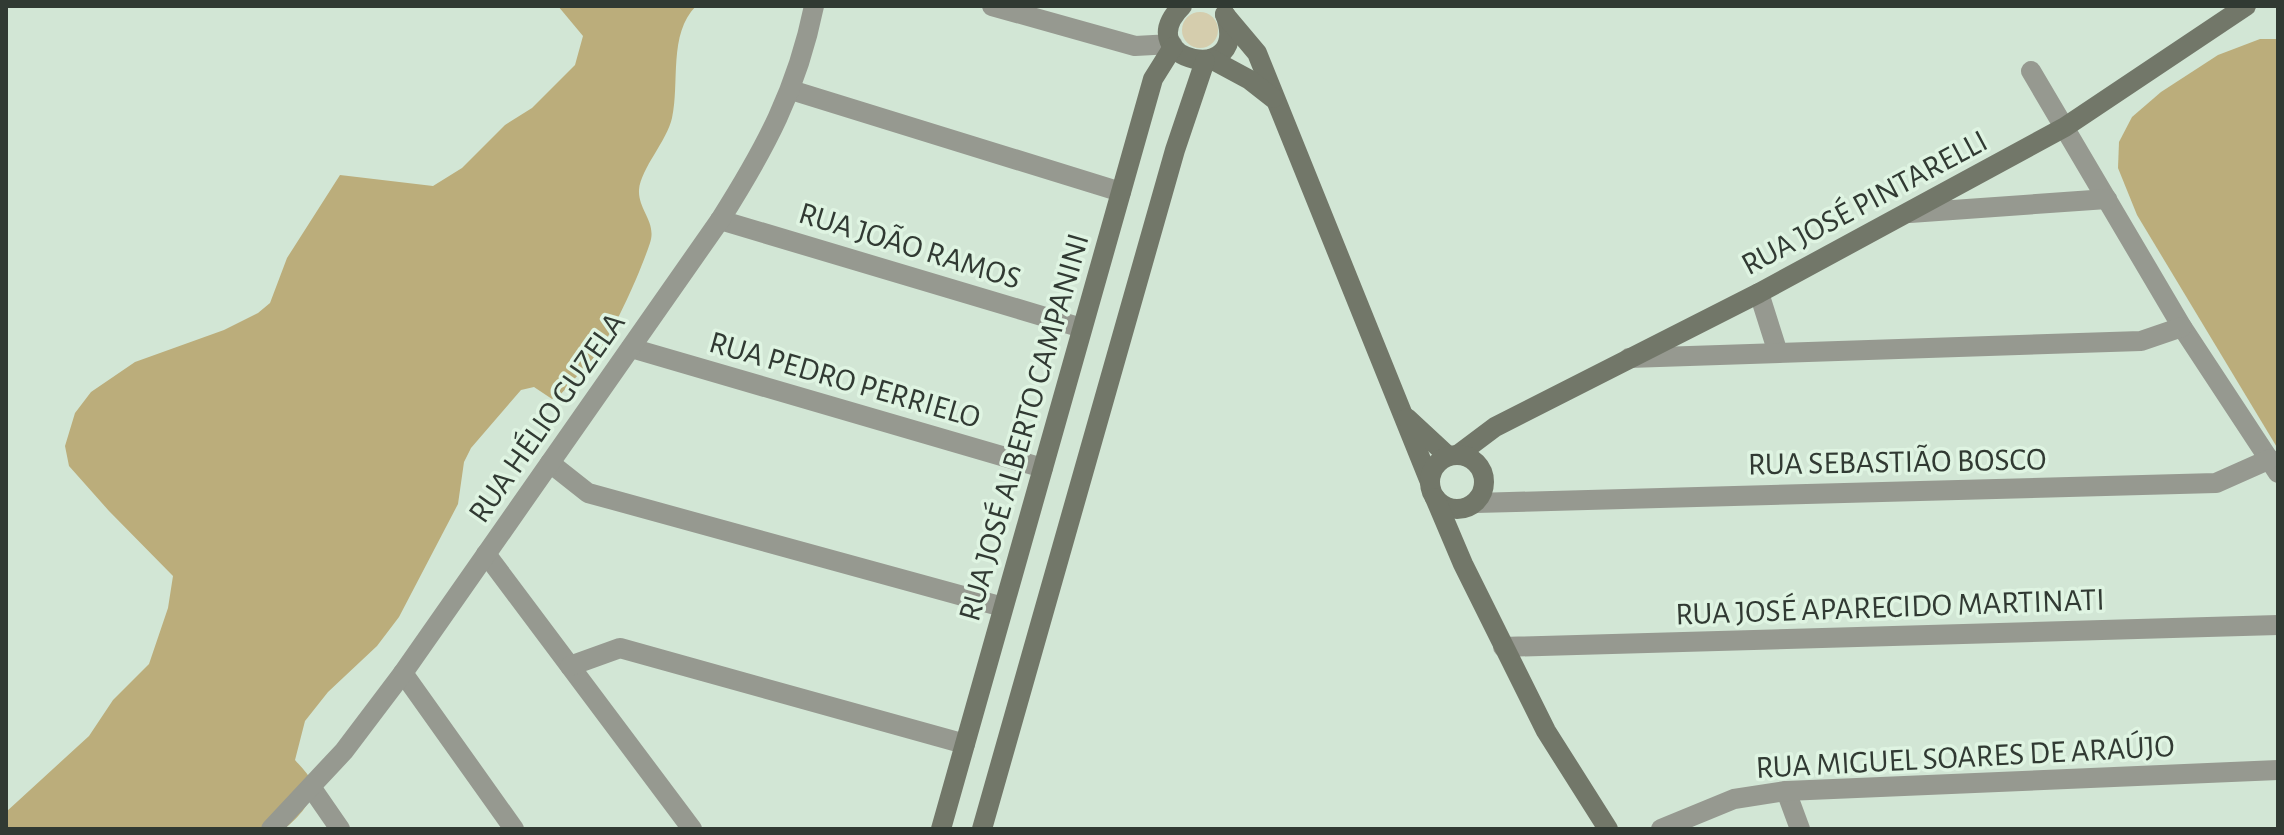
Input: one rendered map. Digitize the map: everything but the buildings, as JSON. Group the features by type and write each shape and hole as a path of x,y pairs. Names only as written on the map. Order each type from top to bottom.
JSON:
{"street":[{"name":"RUA HÉLIO GUZELA","path":"271,829 344,751 403,673 720,220 761,155 791,90 814,6"},
{"path":"992,6 1135,46 1172,45 1193,60 1208,60 1250,80 1276,101"},
{"name":"RUA JOSÉ ALBERTO CAMPANINI","path":"941,829 1153,79 1172,45 1169,30 1172,17 1181,6"},
{"name":"RUA JOSÉ PINTARELLI","path":"1462,458 1495,427 1759,293 2065,127 2246,6"},
{"path":"982,829 1175,150 1208,60 1222,51 1228,40 1229,27 1221,9"},
{"path":"1221,9 1257,53 1463,564 1546,731 1608,829"},
{"path":"2031,71 2182,327 2274,466"},
{"path":"791,90 1121,192"},
{"path":"1910,213 2107,199"},
{"name":"RUA JOÃO RAMOS","path":"720,220 1082,328"},
{"path":"1759,293 1778,353"},
{"path":"1629,358 2141,341 2182,327"},
{"name":"RUA PEDRO PERRIELO","path":"631,348 1043,468"},
{"path":"1401,413 1484,476 1475,501 1463,564"},
{"path":"1462,458 1434,466 1432,490 1449,508 1475,501"},
{"path":"550,463 588,493 1003,607"},
{"name":"RUA SEBASTIÃO BOSCO","path":"1475,501 2216,483 2274,466"},
{"path":"486,554 692,829"},
{"name":"RUA JOSÉ APARECIDO MARTINATI","path":"1503,647 2278,625"},
{"path":"570,666 620,648 965,744"},
{"path":"403,673 514,829"},
{"name":"RUA MIGUEL SOARES DE ARAÚJO","path":"1661,829 1734,799 1786,791 2278,770"},
{"path":"311,787 340,829"},
{"path":"1786,791 1800,829"}],"shaded area":[{"path":"558,6 696,6 687,17 678,45 672,118 644,173 639,190 651,229 650,243 634,285 597,354 560,395 552,399 534,387 521,390 471,448 464,462 458,504 399,617 377,646 328,692 305,721 295,760 308,775 313,787 305,808 284,829 6,829 6,812 89,736 113,700 149,664 168,608 173,576 69,466 65,446 75,413 91,392 135,362 224,330 258,313 270,303 287,258 340,175 433,186 462,168 505,125 532,108 575,65 583,36"},
{"path":"1200,12 1213,17 1218,30 1213,43 1200,48 1187,43 1182,30 1187,17"},
{"path":"2260,39 2278,39 2278,449 2137,215 2118,168 2119,142 2132,117 2161,92 2218,55"}]}
